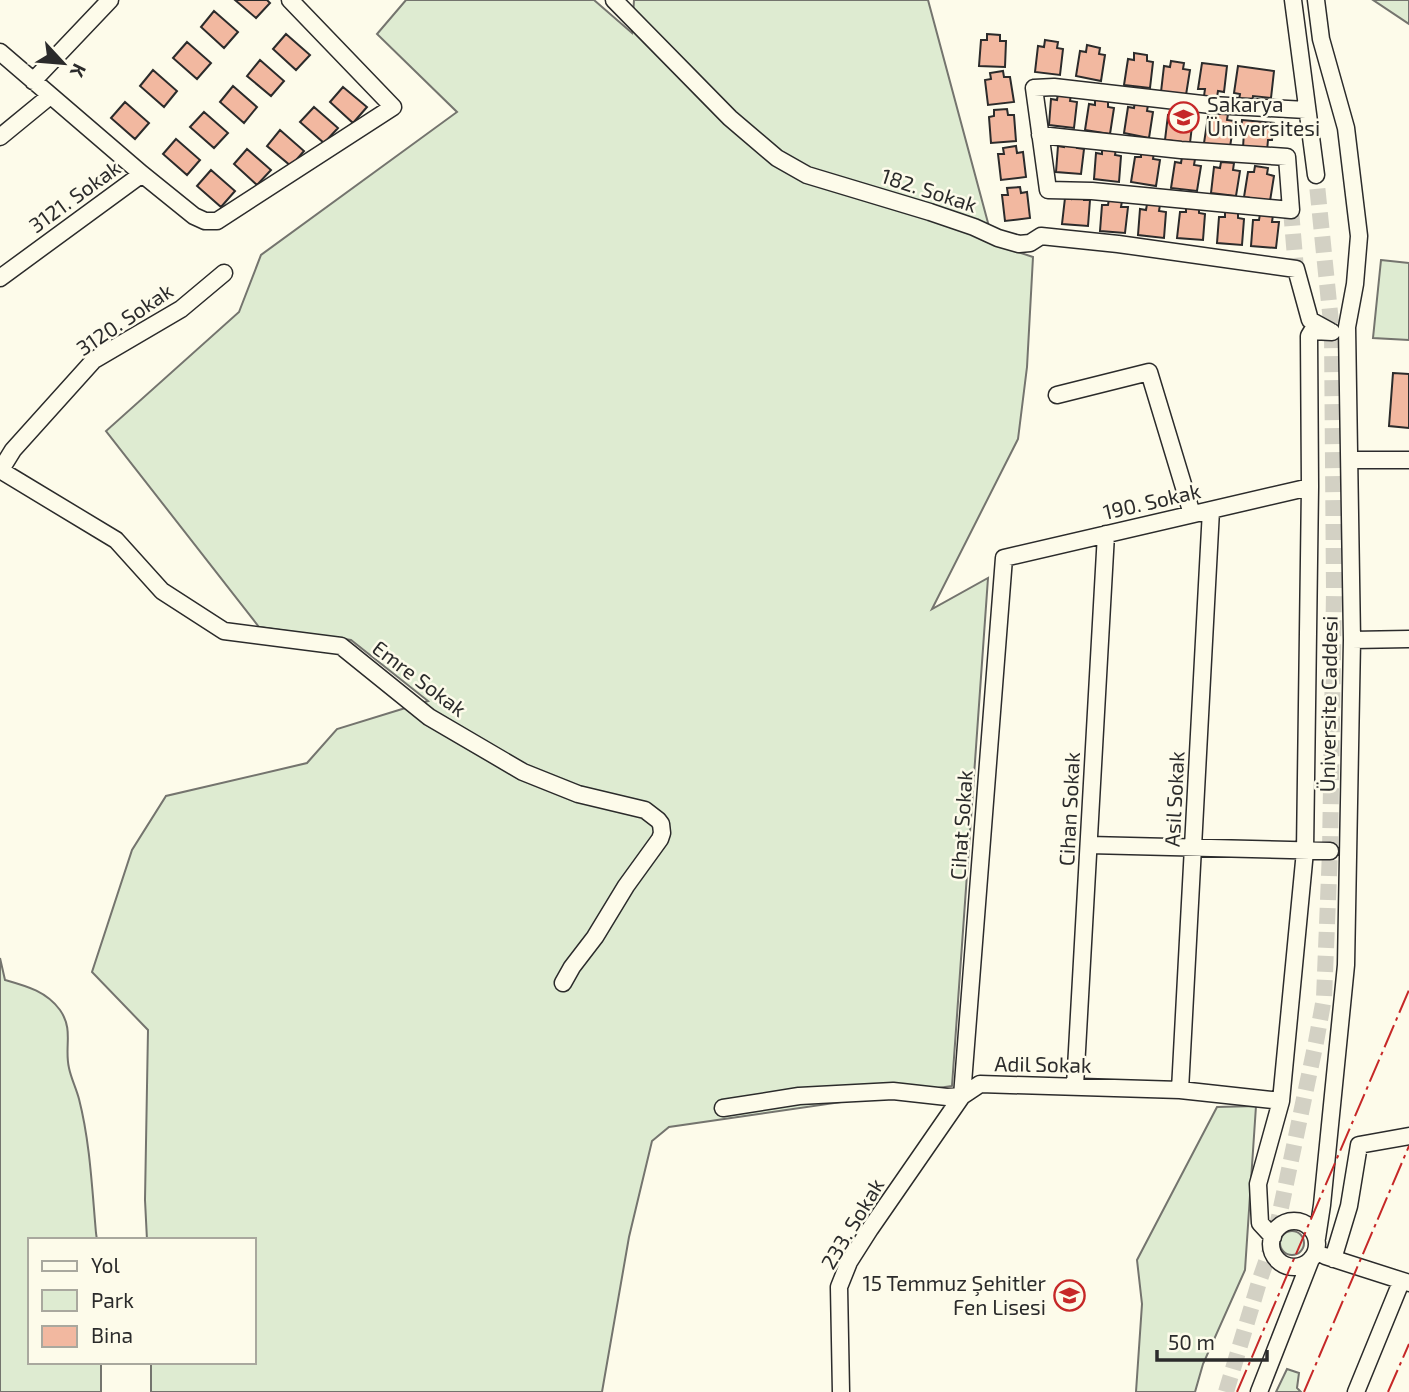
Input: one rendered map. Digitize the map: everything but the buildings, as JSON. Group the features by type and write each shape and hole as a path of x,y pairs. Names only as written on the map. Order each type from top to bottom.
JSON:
{"street":[{"path":"33,81 110,0"},
{"path":"0,52 194,216 205,221 217,221 393,107 290,0"},
{"name":"182. Sokak","path":"614,0 750,137 777,158 807,175 896,201 974,227 998,239 1019,244 1030,243 1041,236 1296,269 1310,320 1332,332 1312,331 1309,336 1310,487"},
{"path":"1293,0 1316,175"},
{"name":"Üniversite Caddesi","path":"1259,1392 1314,1250 1322,1205 1346,965 1352,640 1347,327 1355,284 1359,236 1346,128 1321,39 1315,0"},
{"path":"1040,135 1181,150 1287,157 1291,210 1091,191 1048,190 1040,135 1034,88 1054,87 1210,106 1306,110"},
{"path":"0,137 50,96"},
{"name":"3121. Sokak","path":"0,278 142,174"},
{"name":"3120. Sokak","path":"0,471 13,450 94,360 181,309 224,273"},
{"path":"1057,395 1149,372 1192,514"},
{"path":"1350,460 1409,460"},
{"name":"Emre Sokak","path":"0,471 116,540 162,591 224,631 341,646 429,717 523,772 578,794 645,810 658,820 662,833 660,839 563,983"},
{"path":"1273,1237 1260,1223 1258,1184 1281,1101 1305,851 1310,487"},
{"name":"190. Sokak","path":"1003,558 1310,487"},
{"name":"Asil Sokak","path":"1180,1090 1211,510"},
{"name":"Cihan Sokak","path":"1075,1086 1106,534"},
{"name":"Cihat Sokak","path":"962,1096 1003,558"},
{"path":"1352,640 1409,639"},
{"path":"1089,845 1330,851"},
{"name":"Adil Sokak","path":"723,1108 799,1096 893,1091 962,1096 980,1084 1180,1090 1281,1101"},
{"name":"233. Sokak","path":"841,1392 839,1287 849,1262 962,1096"},
{"path":"1333,1259 1349,1206 1359,1145 1409,1136"},
{"path":"1295,1221 1302,1223 1309,1226 1314,1250 1305,1264 1283,1264 1273,1252 1273,1237 1281,1225 1295,1221"},
{"path":"1314,1250 1405,1283 1356,1392"}],"green space":[{"path":"406,0 594,0 632,33 634,0 928,0 991,234 985,241 1033,257 1027,367 1018,439 932,609 988,578 952,1086 669,1127 652,1141 629,1237 602,1392 151,1392 151,1364 256,1364 256,1238 147,1238 145,1200 148,1030 92,972 132,850 166,796 307,763 337,729 428,701 351,640 259,627 106,431 239,312 261,255 457,112 377,34"},
{"path":"1373,0 1409,0 1409,24"},
{"path":"1381,260 1409,263 1409,340 1373,338"},
{"path":"0,958 5,980 42,994 60,1010 67,1025 69,1068 86,1132 97,1238 28,1238 28,1364 101,1364 101,1392 0,1392"},
{"path":"1256,1106 1245,1270 1203,1364 1195,1392 1136,1392 1142,1304 1137,1260 1217,1107"},
{"path":"1292,1231 1301,1234 1304,1243 1301,1252 1292,1255 1283,1252 1280,1243 1283,1234"},
{"path":"1287,1369 1299,1373 1297,1388 1301,1392 1276,1392"}],"tunnel":[{"path":"1276,1231 1324,998 1330,851 1334,592 1332,332 1316,175"},
{"path":"1291,210 1296,269"},
{"path":"1226,1392 1272,1245"}],"power":[{"path":"1237,1392 1409,990"},
{"path":"1304,1392 1409,1146"},
{"path":"1388,1392 1409,1344"}],"place":[{"name":"Sakarya Üniversitesi","path":"1184,117"},
{"name":"15 Temmuz Şehitler Fen Lisesi","path":"1069,1296"}]}
